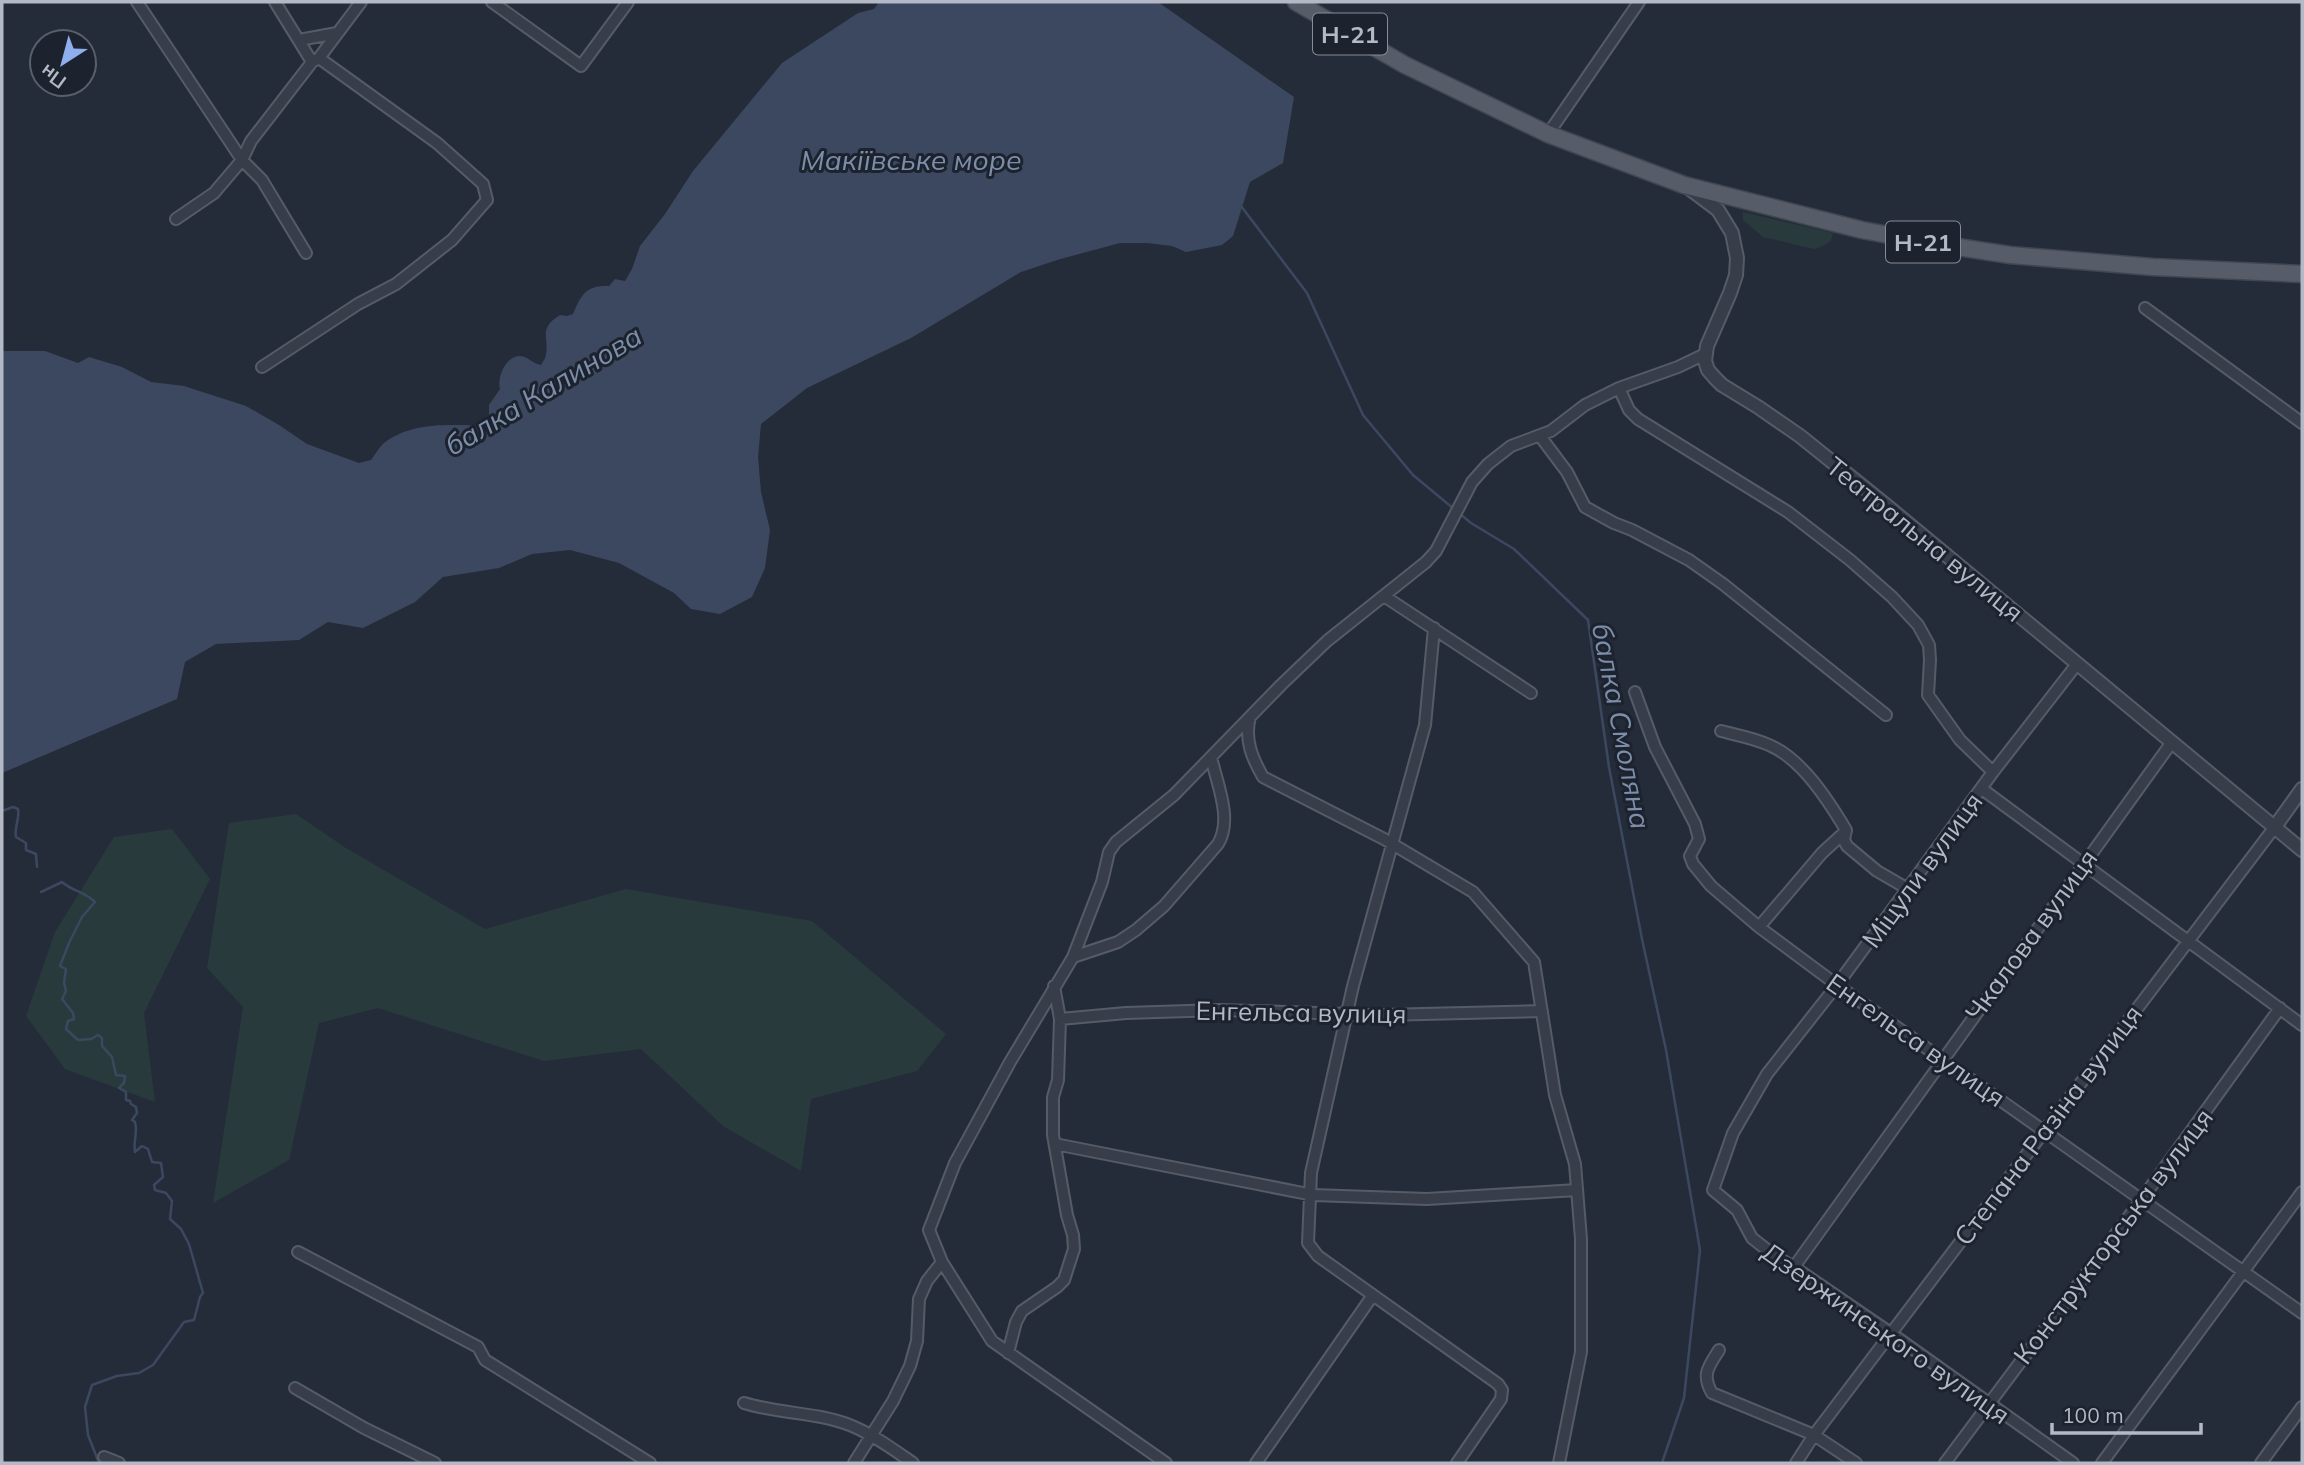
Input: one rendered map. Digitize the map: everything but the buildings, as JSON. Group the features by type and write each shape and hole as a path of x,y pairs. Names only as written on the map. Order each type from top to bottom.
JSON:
{"main road":[{"name":"Н-21","path":"1296,2 1405,65 1548,134 1684,185 1862,230 2010,255 2152,268 2302,274"}],"street":[{"path":"137,2 243,160 262,180 306,253"},
{"path":"262,367 358,304 396,284 452,240 487,200 483,184 437,143 315,60 275,2"},
{"path":"176,219 214,192 243,160 251,141 361,2"},
{"path":"492,2 581,66 628,2"},
{"path":"1548,134 1639,2"},
{"path":"299,40 337,33"},
{"path":"1166,1463 992,1340 942,1262 929,1230 955,1163 1010,1062 1073,957 1102,882 1109,852 1116,842 1174,795 1327,641 1436,551 1461,500 1488,464 1511,446 1551,431 1585,405 1619,388 1706,354 1736,275 1737,258 1732,233 1718,210 1684,185"},
{"path":"2145,308 2302,423"},
{"name":"Театральна вулиця","path":"1706,354 1708,369 1722,385 1800,436 2302,850"},
{"path":"1619,388 1629,410 1638,419 1788,512 1892,597 1918,625 1929,645 1928,695 1959,740 1993,772"},
{"path":"1540,436 1567,472 1585,506 1689,560 1723,584 1886,715"},
{"path":"1384,596 1531,693"},
{"path":"1434,628 1426,725 1347,1013 1311,1173 1308,1243 1318,1256 1498,1384 1502,1390 1500,1399 1457,1463"},
{"name":"Міцули вулиця","path":"1713,1190 1733,1133 1767,1074 1837,985 1993,772 2077,664"},
{"name":"Енгельса вулиця","path":"1635,692 1655,747 1695,824 1699,839 1690,856 1693,864 1711,886 1759,928 1837,985 2302,1313"},
{"path":"1251,716 1248,743 1263,777 1393,844 1473,892 1534,962 1555,1095 1575,1164 1581,1239 1581,1352 1559,1463"},
{"path":"1721,731 1767,744 1794,760 1813,781 1846,830 1844,840 1847,846 1877,871 1908,889"},
{"name":"Чкалова вулиця","path":"1794,1266 2172,741"},
{"path":"1073,957 1118,942 1136,930 1164,905 1218,844 1224,834 1225,821 1211,757"},
{"path":"1982,789 2302,1025"},
{"name":"Степана Разіна вулиця","path":"1796,1463 1814,1435 2302,789"},
{"path":"1759,928 1822,853 1846,830"},
{"path":"1008,1353 1016,1322 1022,1311 1064,1280 1074,1249 1055,1144 1053,1097 1058,1080 1060,1020 1055,986"},
{"name":"Конструкторська вулиця","path":"1945,1463 2142,1199 2280,1008"},
{"name":"Енгельса вулиця","path":"1060,1020 1126,1013 1219,1010 1382,1014 1542,1011"},
{"path":"1055,1144 1310,1195 1427,1199 1577,1189"},
{"name":"Дзержинського вулиця","path":"1713,1190 1737,1210 1752,1238 1775,1256 1794,1266 1892,1334 2073,1463"},
{"path":"2102,1463 2230,1287 2245,1273 2302,1192"},
{"path":"298,1252 478,1347 485,1360 650,1463"},
{"path":"854,1463 893,1401 910,1366 917,1341 919,1299 927,1282 942,1262"},
{"path":"1256,1463 1373,1295"},
{"path":"1719,1350 1707,1369 1706,1383 1712,1393 1814,1435 1856,1463"},
{"path":"295,1388 363,1429 435,1463"},
{"path":"744,1403 762,1409 819,1417 850,1425 914,1463"},
{"path":"2262,1463 2302,1407"},
{"path":"104,1457 120,1463"}],"shaded area":[{"path":"1743,212 1833,233 1831,240 1814,249 1763,237 1743,220"},
{"path":"296,814 346,848 485,929 626,889 812,921 946,1034 917,1071 811,1099 801,1171 723,1126 641,1049 544,1061 378,1008 319,1023 289,1160 213,1203 243,1007 207,968 229,823"},
{"path":"172,829 210,879 144,1013 155,1102 65,1069 26,1016 55,932 114,837"}],"water":[{"name":"Макіївське море","path":"879,2 1158,2 1294,97 1283,163 1250,182 1233,236 1222,245 1186,252 1172,246 1120,243 1021,272 911,338 807,388 761,424 758,457 761,492 770,530 765,568 752,597 720,614 691,609 674,593 619,563 570,550 532,554 499,568 443,577 415,602 363,628 328,622 299,640 216,644 185,662 177,699 2,773 2,351 45,351 78,363 89,357 122,367 151,382 184,386 246,406 307,444 359,463 371,460 384,443 407,431 433,426 485,426 489,419 489,405 500,389 501,374 506,364 519,356 541,365 546,355 547,329 553,320 560,315 573,314 585,292 590,289 609,286 615,279 625,281 640,246 693,171 782,63 858,13 874,9"}],"waterway":[{"name":"балка Смоляна","path":"1241,206 1307,293 1363,415 1413,475 1454,509"},
{"name":"балка Смоляна","path":"1459,513 1514,549 1588,620 1609,767 1666,1050 1700,1250 1684,1398 1662,1463"},
{"path":"2,811 13,807 18,809 16,837 26,843 26,850 36,854 37,867"},
{"path":"41,892 62,882 95,902 82,917 60,966 66,969 66,991 62,999 73,1013 74,1019 68,1021 66,1029 78,1040 91,1039 98,1035 102,1038 102,1046 112,1057 116,1075 125,1076 124,1083 119,1088 126,1092 126,1100 136,1107 137,1113 132,1120 136,1126 135,1152 142,1146 148,1149 152,1162 161,1163 163,1177 154,1185 155,1190 166,1193 172,1201 170,1219 181,1229 189,1244 203,1293 194,1320 184,1322 153,1365 139,1373 117,1376 92,1385 85,1407 88,1435 99,1463"}],"water label":[{"name":"балка Калинова","path":"543,390"}]}
